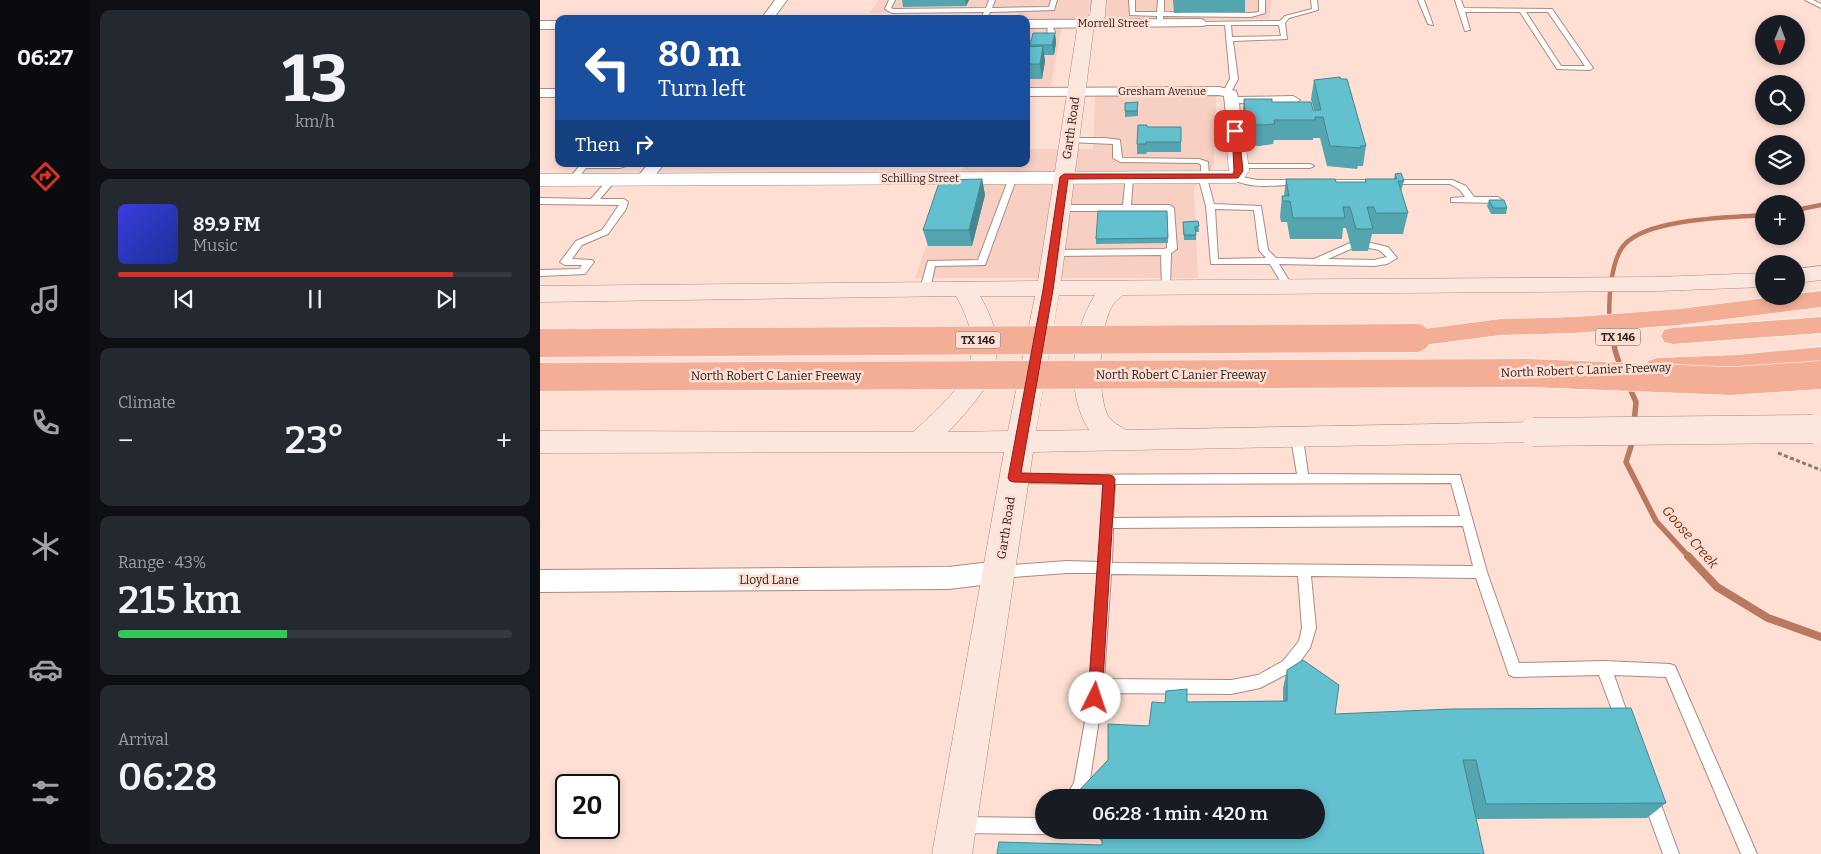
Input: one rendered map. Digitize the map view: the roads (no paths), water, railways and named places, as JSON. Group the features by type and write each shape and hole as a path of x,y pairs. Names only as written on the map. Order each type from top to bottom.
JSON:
{"highway":[{"path":"1416,338 1501,326 1575,325 1680,317 1821,299"},
{"name":"TX 146","path":"540,343 1416,338 1536,340 1668,336 1821,324"},
{"name":"North Robert C Lanier Freeway","path":"540,377 1529,373 1736,364 1821,356"},
{"path":"1529,373 1731,380 1821,375"}],"main road":[{"name":"Garth Road","path":"954,840 1014,478 1048,290 1076,92 1083,16 1097,16 1099,0"},
{"path":"1805,275 1821,273"},
{"path":"540,294 925,289 1048,290 1167,287 1657,284 1755,280"},
{"path":"1118,288 1104,299 1096,318 1089,346 1088,385 1098,422 1108,433 1122,440"},
{"path":"921,441 962,402 973,387 982,367 986,345 982,325 976,306 964,289"},
{"path":"540,442 1122,440 1817,429"}],"street":[{"path":"770,15 781,0"},
{"name":"Morrell Street","path":"1030,27 1051,24 1083,16 1160,19 1200,23"},
{"path":"540,26 555,26"},
{"name":"Gresham Avenue","path":"1030,92 1076,92 1231,102 1293,100"},
{"path":"540,93 555,93"},
{"path":"1231,102 1237,171"},
{"path":"643,180 654,167"},
{"name":"Schilling Street","path":"540,180 1129,177 1204,176 1237,171"},
{"name":"Lloyd Lane","path":"540,581 949,578 998,572"}],"lane":[{"path":"892,0 888,7 892,11 1052,9 1054,0"},
{"path":"986,15 992,0"},
{"path":"1019,10 1022,0"},
{"path":"1132,0 1132,14 1160,19 1258,14 1264,10 1262,0"},
{"path":"1160,19 1161,0"},
{"path":"1282,23 1287,17 1315,10 1314,0"},
{"path":"1421,0 1431,24"},
{"path":"1458,0 1463,10 1462,20 1467,30"},
{"path":"1808,0 1821,6"},
{"path":"1463,10 1522,10 1550,10 1590,68 1559,68 1522,10"},
{"path":"1200,23 1282,23"},
{"path":"1228,23 1234,79 1231,102"},
{"path":"1229,39 1285,38 1282,23"},
{"path":"1030,43 1050,39 1052,32 1051,24"},
{"path":"1069,140 1109,140 1117,142 1117,158 1120,160 1199,161 1205,164 1204,176 1210,206 1214,262 1379,262 1392,258 1387,250 1382,247 1367,245"},
{"path":"1310,166 1237,171 1241,181 1250,182 1452,182 1463,188 1471,200"},
{"path":"572,180 583,167"},
{"path":"925,289 931,263 982,262 1013,177"},
{"path":"1127,208 1129,177"},
{"path":"594,201 612,180"},
{"path":"1454,200 1498,200"},
{"path":"540,201 624,202 622,209 605,232 579,243 565,262 589,262 582,272 540,272"},
{"path":"1210,206 1258,208 1264,250 1273,261 1288,287"},
{"path":"1053,253 1166,252 1172,249 1170,208 1059,208"},
{"path":"1313,262 1350,246"},
{"path":"1166,252 1167,287"},
{"path":"1297,438 1303,477"},
{"path":"1014,478 1456,478 1481,572 1514,670 1604,668 1670,672 1750,854"},
{"path":"1079,789 1094,710 1105,568 1109,479"},
{"path":"1107,523 1468,521"},
{"path":"998,572 1066,567 1481,572"},
{"path":"1096,686 1231,687 1260,681 1288,666 1305,644 1309,628 1304,569"},
{"path":"1604,668 1627,733"},
{"path":"1644,780 1671,854"},
{"path":"954,840 1035,827"}],"waterway":[{"name":"Goose Creek","path":"1805,208 1821,205"},
{"name":"Goose Creek","path":"1610,324 1609,305 1613,270 1616,259 1626,243 1654,228 1672,224 1755,216"},
{"name":"Goose Creek","path":"1610,323 1621,369"},
{"name":"Goose Creek","path":"1628,384 1636,402 1634,423"},
{"name":"Goose Creek","path":"1634,437 1626,462 1656,521 1689,557"},
{"name":"Goose Creek","path":"1688,556 1717,587 1768,618 1821,637"}]}
